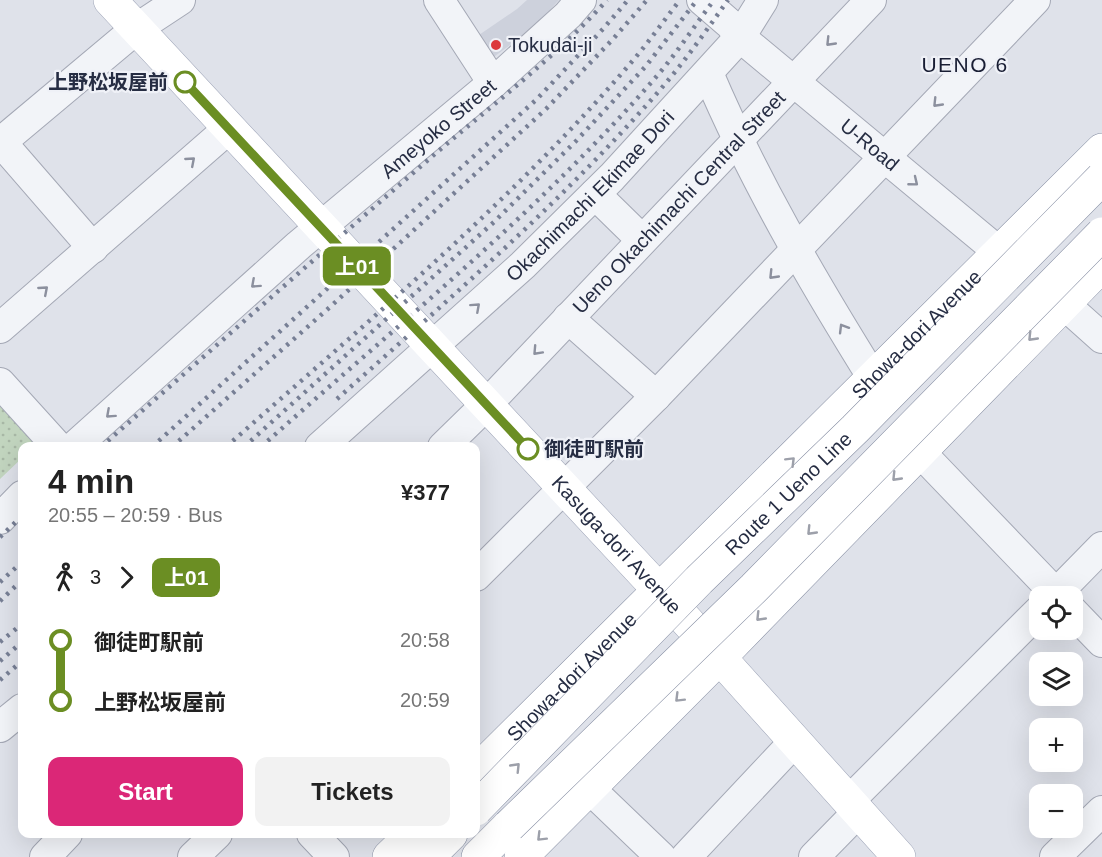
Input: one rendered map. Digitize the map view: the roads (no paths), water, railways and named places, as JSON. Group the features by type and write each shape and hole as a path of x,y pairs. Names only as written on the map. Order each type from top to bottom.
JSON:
{"main road":[{"name":"Kasuga-dori Avenue","path":"110,0 487,404 575,477 659,590 899,857"},
{"name":"Showa-dori Avenue","path":"480,768 1102,150"},
{"name":"Route 1 Ueno Line","path":"480,805 699,580 855,429 1102,178"},
{"path":"855,429 1013,293 1102,208"},
{"name":"Route 1 Ueno Line","path":"478,857 754,588 1102,234"},
{"path":"509,826 514,815 570,752 775,537 982,334 1027,294 1102,245"},
{"path":"521,857 720,657 1102,265"},
{"path":"389,857 408,838"},
{"path":"428,857 447,838"}],"street":[{"path":"93,248 1,142 136,29 180,0"},
{"path":"439,0 493,83"},
{"name":"Ameyoko Street","path":"79,442 184,346 320,227 493,83 568,15 581,0"},
{"name":"U-Road","path":"702,0 731,25 740,37 795,80 884,158 999,252"},
{"name":"Okachimachi Ekimae Dori","path":"326,442 523,265 595,194 740,37 764,0"},
{"name":"Ueno Okachimachi Central Street","path":"448,442 487,404 871,0"},
{"path":"480,572 656,396 1035,0"},
{"path":"708,73 738,139 796,251 873,378"},
{"path":"0,328 228,129"},
{"path":"595,194 642,240"},
{"path":"1064,304 1102,338"},
{"path":"568,318 656,396"},
{"path":"0,382 54,442"},
{"path":"920,452 1041,586"},
{"path":"0,519 18,500"},
{"path":"1070,586 1102,548"},
{"path":"1083,625 1102,642"},
{"path":"814,857 854,807 1029,629"},
{"path":"0,727 18,712"},
{"path":"686,857 795,741"},
{"path":"589,788 661,857"},
{"path":"1055,857 1102,812"},
{"path":"45,857 63,838"},
{"path":"193,857 213,838"},
{"path":"316,838 334,857"}],"railway":[{"path":"107,442 428,160 543,63 607,0"},
{"path":"158,442 537,99 628,0"},
{"path":"178,442 330,307 546,109 647,0"},
{"path":"232,442 438,259 539,162 635,58 680,0"},
{"path":"250,442 494,222 576,141 646,66 697,0"},
{"path":"267,442 465,268 564,175 656,77 714,0"},
{"path":"337,399 506,247 588,168 665,84 728,0"},
{"path":"0,537 18,520"},
{"path":"0,582 18,566"},
{"path":"0,601 18,584"},
{"path":"0,642 18,627"},
{"path":"0,661 18,645"},
{"path":"0,680 18,664"}],"place":[{"name":"Tokudai-ji","path":"496,45"},
{"name":"上野松坂屋前","path":"185,82"},
{"name":"御徒町駅前","path":"528,449"}],"district":[{"name":"UENO 6","path":"965,65"}]}
